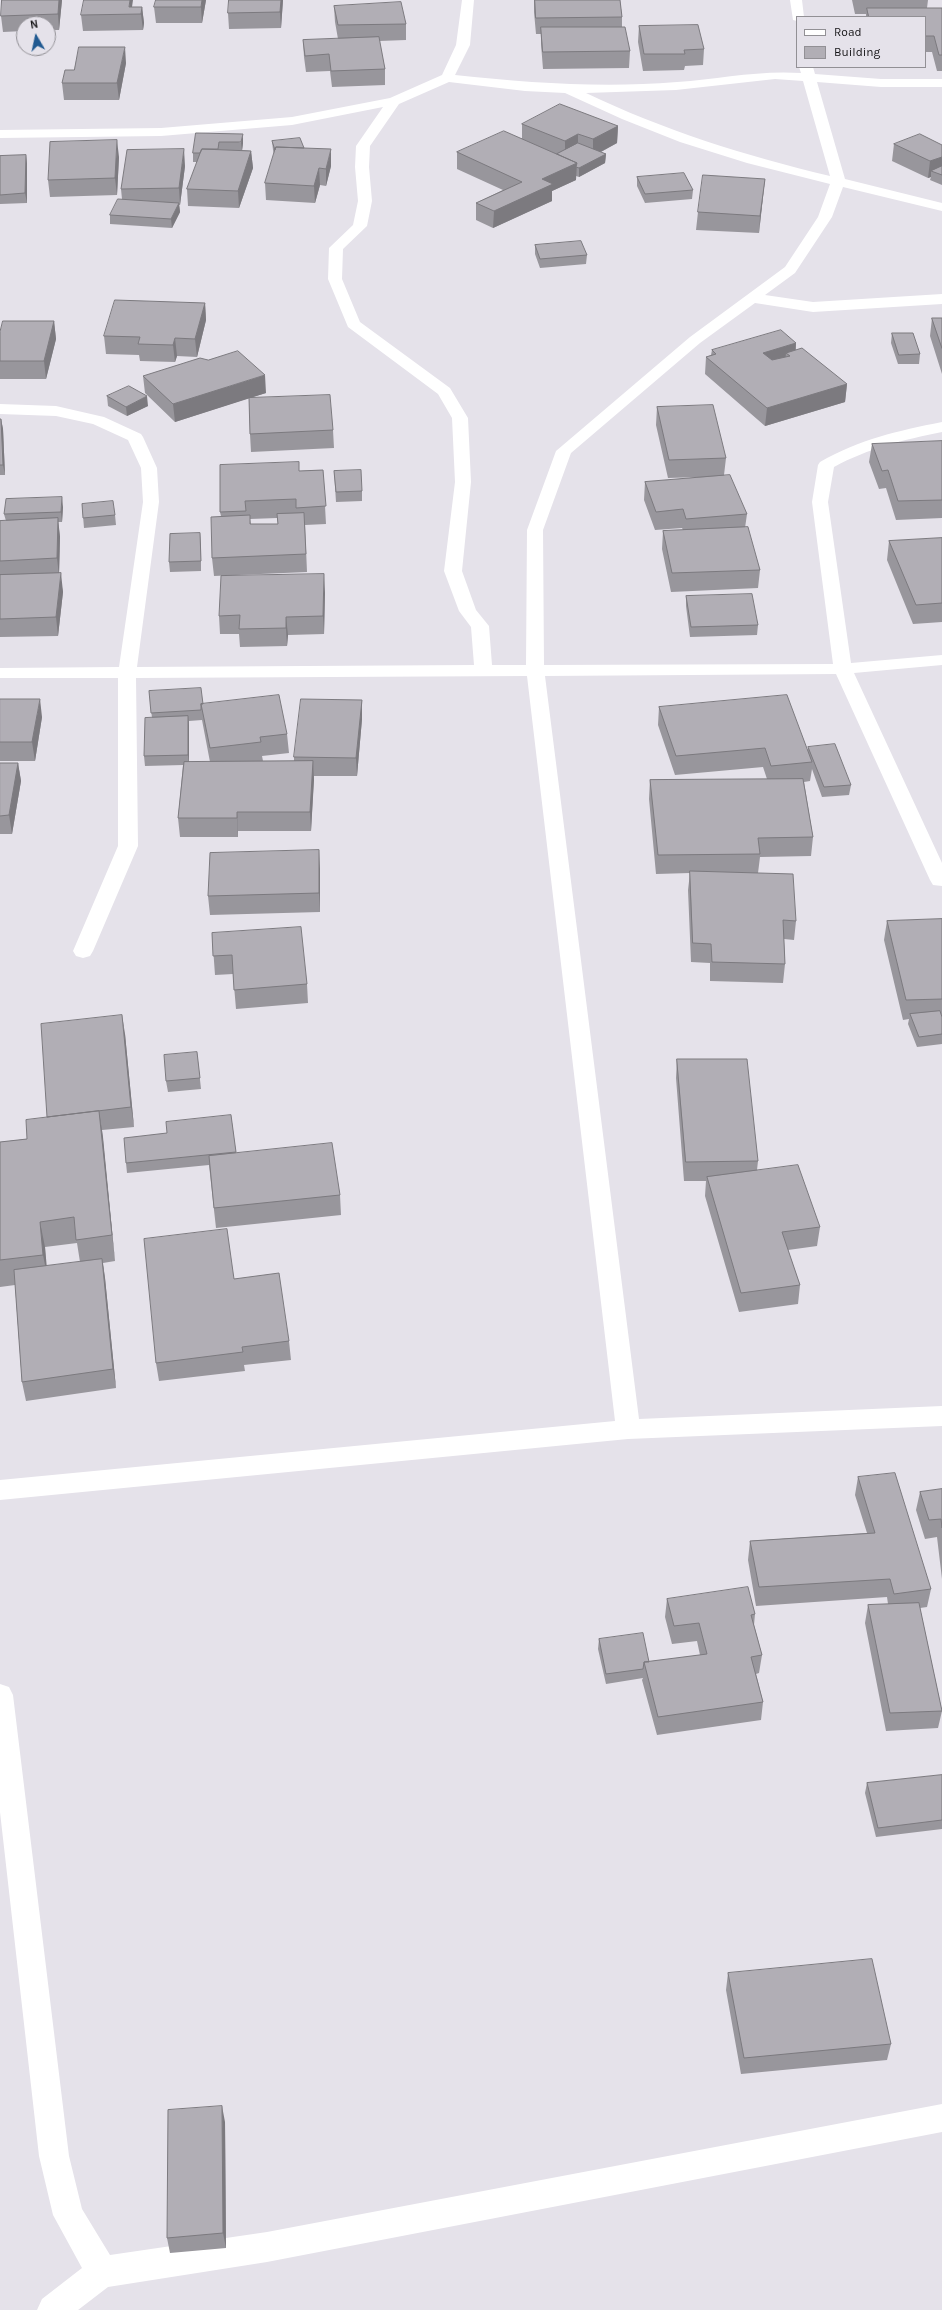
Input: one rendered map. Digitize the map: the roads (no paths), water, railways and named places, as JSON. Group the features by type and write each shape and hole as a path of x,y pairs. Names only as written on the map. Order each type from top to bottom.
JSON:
{"street":[{"path":"447,78 463,46 468,0"},
{"path":"796,0 798,16"},
{"path":"0,134 168,132 292,120 394,101 447,78 525,87 568,89 676,86 806,72 881,83 942,83"},
{"path":"628,1429 535,670 536,530 564,451 695,340 790,270 825,217 838,181 806,72"},
{"path":"568,89 608,109 668,134 726,153 942,207"},
{"path":"394,101 363,146 362,167 365,200 363,213 360,226 336,248 335,279 354,324 444,391 460,418 463,482 453,571 468,611 480,626 483,670"},
{"path":"752,298 813,307 942,299"},
{"path":"0,409 56,411 98,420 135,437 149,468 151,502 127,672 128,846 84,952"},
{"path":"940,880 843,669 820,502 826,465 853,450 902,435 942,427"},
{"path":"0,673 843,669 942,660"},
{"path":"0,1490 628,1429 942,1416"},
{"path":"0,1695 54,2156 68,2215 102,2272"},
{"path":"56,2309 102,2272 267,2247 942,2118"}]}
